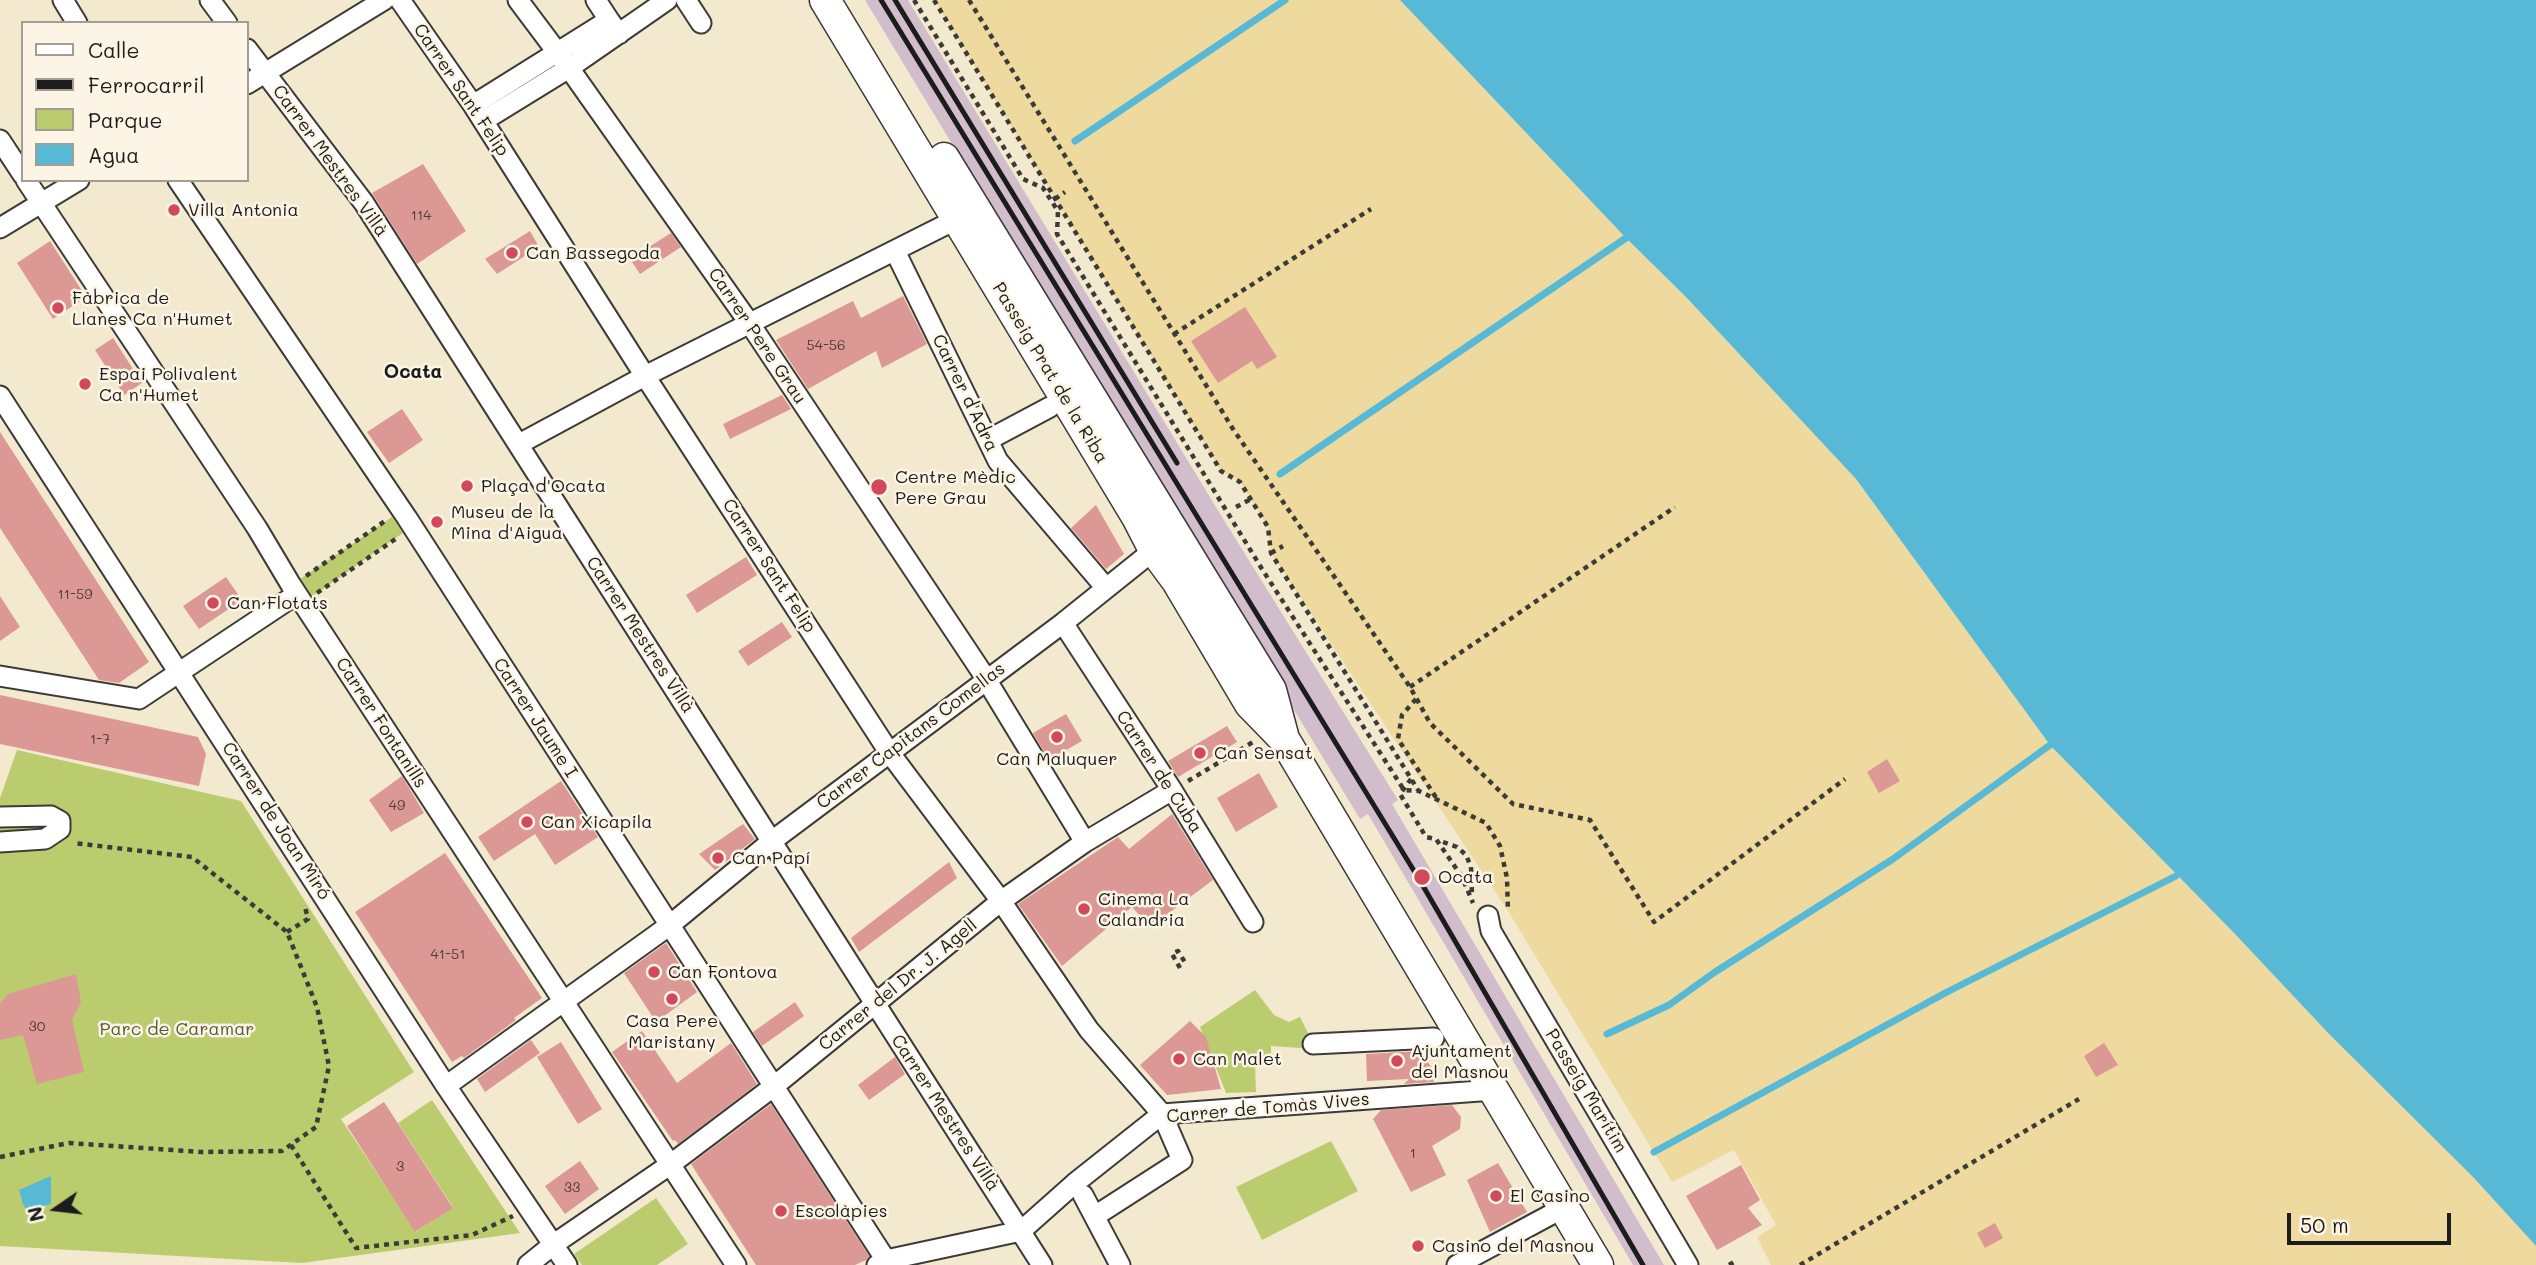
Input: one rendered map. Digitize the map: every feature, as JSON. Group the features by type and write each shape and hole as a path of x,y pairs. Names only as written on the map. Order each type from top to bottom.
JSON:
{"main road":[{"name":"Passeig Prat de la Riba","path":"825,0 1138,517 1154,550 1177,581 1250,704 1284,739"},
{"path":"848,0 1271,690 1284,739 1598,1265"},
{"path":"1154,550 1172,553 1191,575 1235,651 1271,690"}],"street":[{"path":"63,0 76,21"},
{"path":"210,0 226,21"},
{"path":"248,82 384,0"},
{"name":"Carrer Sant Felip","path":"400,0 478,113 889,751 1162,1114 1182,1160 1095,1216"},
{"name":"Carrer Pere Grau","path":"518,0 750,324 986,680 1086,842"},
{"path":"596,0 614,27"},
{"path":"478,113 614,27 667,0"},
{"path":"686,0 701,23"},
{"name":"Carrer Mestres Villà","path":"248,50 364,203 1042,1265"},
{"path":"0,140 21,172"},
{"name":"Carrer Fontanills","path":"27,182 257,528 297,594 736,1265"},
{"path":"0,228 76,182"},
{"name":"Carrer Jaume I","path":"179,182 407,518 884,1263"},
{"path":"519,444 645,376 957,219"},
{"name":"Carrer d'Adra","path":"895,251 998,461 1105,588"},
{"name":"Carrer de Joan Miró","path":"0,396 446,1086 567,1265"},
{"path":"988,440 1050,407"},
{"name":"Carrer Capitans Comellas","path":"446,1086 670,925 772,841 1063,623 1154,550"},
{"path":"0,676 139,699 297,594"},
{"name":"Carrer de Cuba","path":"1063,623 1172,790 1253,922"},
{"name":"Carrer del Dr. J. Agell","path":"528,1265 554,1244 671,1164 773,1087 1001,901 1086,842 1172,790"},
{"path":"0,817 51,816 60,821 60,829 45,839 0,842"},
{"name":"Passeig Marítim","path":"1488,916 1491,931 1688,1265"},
{"path":"1313,1044 1434,1038"},
{"name":"Carrer de Tomàs Vives","path":"884,1263 1021,1231 1075,1183 1162,1114 1494,1090"},
{"path":"1083,1195 1120,1265"},
{"path":"1457,1265 1565,1208"}],"path":[{"path":"914,0 1023,179 1043,188 1058,211 1057,234 1256,560 1404,790"},
{"path":"934,0 1221,471 1240,482 1251,499 1268,527 1271,552 1419,790"},
{"path":"969,0 1233,429 1409,687 1430,723 1513,804 1590,820 1654,922 1845,779"},
{"path":"1055,198 1065,192"},
{"path":"1174,334 1371,209"},
{"path":"1236,508 1251,499"},
{"path":"1409,687 1675,507"},
{"path":"325,563 392,517"},
{"path":"320,591 403,533"},
{"path":"1271,552 1283,546"},
{"path":"1416,699 1402,715 1398,739 1437,799"},
{"path":"1172,790 1253,742"},
{"path":"1411,779 1400,794 1426,837 1436,839 1471,896 1471,867 1466,855 1457,847 1443,842"},
{"path":"1404,790 1419,790 1486,823 1500,846 1507,878 1508,911"},
{"path":"0,1157 69,1143 202,1152 282,1152 316,1127 329,1066 317,1007 287,933 192,857 45,839"},
{"path":"1180,968 1172,954 1178,951 1186,964"},
{"path":"1800,1265 2079,1098"},
{"path":"291,1144 356,1248 472,1235 530,1208"},
{"path":"1729,1265 1734,1262 1736,1265"}],"shaded area":[{"path":"865,0 908,0 1222,517 1398,800 1392,804 1664,1265 1633,1265 1368,814 1360,819"}],"green space":[{"path":"392,517 403,533 303,603 291,585"},
{"name":"Parc de Caramar","path":"17,750 241,801 414,1072 341,1119 416,1232 453,1207 398,1123 432,1100 520,1233 302,1263 0,1246 0,798"},
{"path":"1255,990 1274,1015 1289,1022 1300,1017 1316,1049 1271,1046 1271,1065 1255,1065 1256,1092 1226,1093 1200,1027"},
{"path":"1331,1141 1358,1191 1262,1240 1236,1187"},
{"path":"656,1198 688,1244 657,1265 582,1265 574,1254"}],"sand":[{"path":"934,0 1400,0 1626,238 1686,297 1856,479 2050,745 2329,1034 2474,1178 2536,1246 2536,1265 1771,1265 1757,1237 1776,1225 1734,1150 1672,1182 1508,911 1271,553 1268,527 1240,482 1221,471"}],"water":[{"path":"1400,0 2536,0 2536,1246 2474,1178 2329,1034 2050,745 1856,479 1686,297 1626,238"},
{"path":"51,1176 51,1204 28,1212 19,1190"}],"building":[{"path":"423,164 466,231 417,264 372,193"},
{"name":"Can Bassegoda","path":"530,231 539,247 497,274 485,259"},
{"path":"671,233 681,247 640,274 630,259"},
{"name":"Fàbrica de Llanes Ca n'Humet","path":"50,241 86,297 53,319 17,263"},
{"path":"903,296 927,344 882,368 876,351 808,389 776,340 853,301 861,318"},
{"path":"1245,307 1277,357 1257,369 1252,361 1218,383 1191,341"},
{"path":"113,338 142,383 124,395 95,350"},
{"path":"782,395 791,409 730,439 723,424"},
{"path":"402,409 423,440 389,463 367,432"},
{"path":"0,432 149,662 119,683 99,680 0,528"},
{"path":"1096,505 1124,554 1106,569 1071,528"},
{"path":"746,557 757,575 697,613 686,595"},
{"name":"Can Flotats","path":"226,577 242,600 199,629 183,606"},
{"path":"0,596 20,627 0,641"},
{"path":"782,622 792,637 748,666 738,651"},
{"path":"0,695 198,737 206,754 199,786 0,744"},
{"name":"Can Maluquer","path":"1066,714 1082,741 1049,760 1033,733"},
{"name":"Can Sensat","path":"1227,726 1237,742 1178,777 1168,761"},
{"path":"1887,759 1900,781 1879,793 1867,772"},
{"path":"1259,773 1278,807 1236,832 1217,798"},
{"path":"402,776 424,813 391,832 369,800"},
{"name":"Can Xicapila","path":"561,781 598,837 555,865 535,834 494,861 478,837"},
{"path":"1172,814 1213,880 1150,927 1132,907 1062,966 1018,904 1118,837 1129,849"},
{"name":"Can Papí","path":"743,824 755,839 715,870 699,854"},
{"path":"445,853 542,998 464,1058 462,1056 452,1062 355,912"},
{"path":"949,862 957,878 859,952 851,938"},
{"name":"Can Fontova","path":"666,943 697,992 656,1022 624,973"},
{"path":"76,974 81,1002 72,1020 84,1072 37,1084 23,1035 0,1040 0,1004 8,994"},
{"path":"795,1002 804,1016 762,1046 753,1032"},
{"name":"Can Malet","path":"1190,1021 1206,1037 1221,1089 1167,1095 1140,1065"},
{"path":"642,1031 677,1083 731,1043 757,1084 678,1144 673,1141 612,1052"},
{"path":"531,1040 540,1053 485,1092 477,1079"},
{"path":"561,1042 602,1109 578,1124 537,1057"},
{"path":"2104,1043 2118,1065 2096,1077 2084,1056"},
{"name":"Ajuntament del Masnou","path":"1421,1051 1438,1078 1432,1078 1434,1082 1404,1084 1409,1079 1367,1081 1366,1054"},
{"path":"895,1057 905,1074 869,1100 858,1085"},
{"path":"384,1102 453,1208 415,1232 347,1126"},
{"name":"Escolàpies","path":"771,1104 869,1256 866,1260 855,1265 756,1265 691,1164"},
{"path":"1452,1105 1461,1117 1460,1129 1432,1146 1446,1175 1411,1192 1373,1119 1381,1110"},
{"path":"580,1161 599,1189 565,1214 545,1186"},
{"name":"El Casino","path":"1498,1163 1527,1212 1490,1232 1467,1180"},
{"path":"1741,1165 1760,1200 1748,1208 1762,1225 1717,1250 1686,1196"},
{"path":"1995,1223 2003,1238 1985,1248 1977,1233"}],"waterway":[{"path":"1075,141 1285,0"},
{"path":"1280,474 1626,238"},
{"path":"1607,1034 1669,1005 1715,972 1893,859 2050,745"},
{"path":"1654,1152 1947,992 2176,876"}],"railway":[{"path":"881,0 1419,879 1643,1265"},
{"path":"895,0 1177,463"}],"place":[{"name":"Villa Antonia","path":"174,210"},
{"name":"Can Bassegoda","path":"512,253"},
{"name":"Fàbrica de Llanes Ca n'Humet","path":"58,308"},
{"name":"Espai Polivalent Ca n'Humet","path":"85,384"},
{"name":"Plaça d'Ocata","path":"467,486"},
{"name":"Centre Mèdic Pere Grau","path":"879,487"},
{"name":"Museu de la Mina d'Aigua","path":"437,522"},
{"name":"Can Flotats","path":"213,603"},
{"name":"Can Maluquer","path":"1057,737"},
{"name":"Can Sensat","path":"1200,753"},
{"name":"Can Xicapila","path":"527,822"},
{"name":"Can Papí","path":"718,858"},
{"name":"Ocata","path":"1422,877"},
{"name":"Cinema La Calandria","path":"1084,909"},
{"name":"Can Fontova","path":"654,972"},
{"name":"Casa Pere Maristany","path":"672,999"},
{"name":"Can Malet","path":"1179,1059"},
{"name":"Ajuntament del Masnou","path":"1397,1061"},
{"name":"El Casino","path":"1496,1196"},
{"name":"Escolàpies","path":"781,1211"},
{"name":"Casino del Masnou","path":"1418,1246"}],"district":[{"name":"Ocata","path":"413,372"}]}
